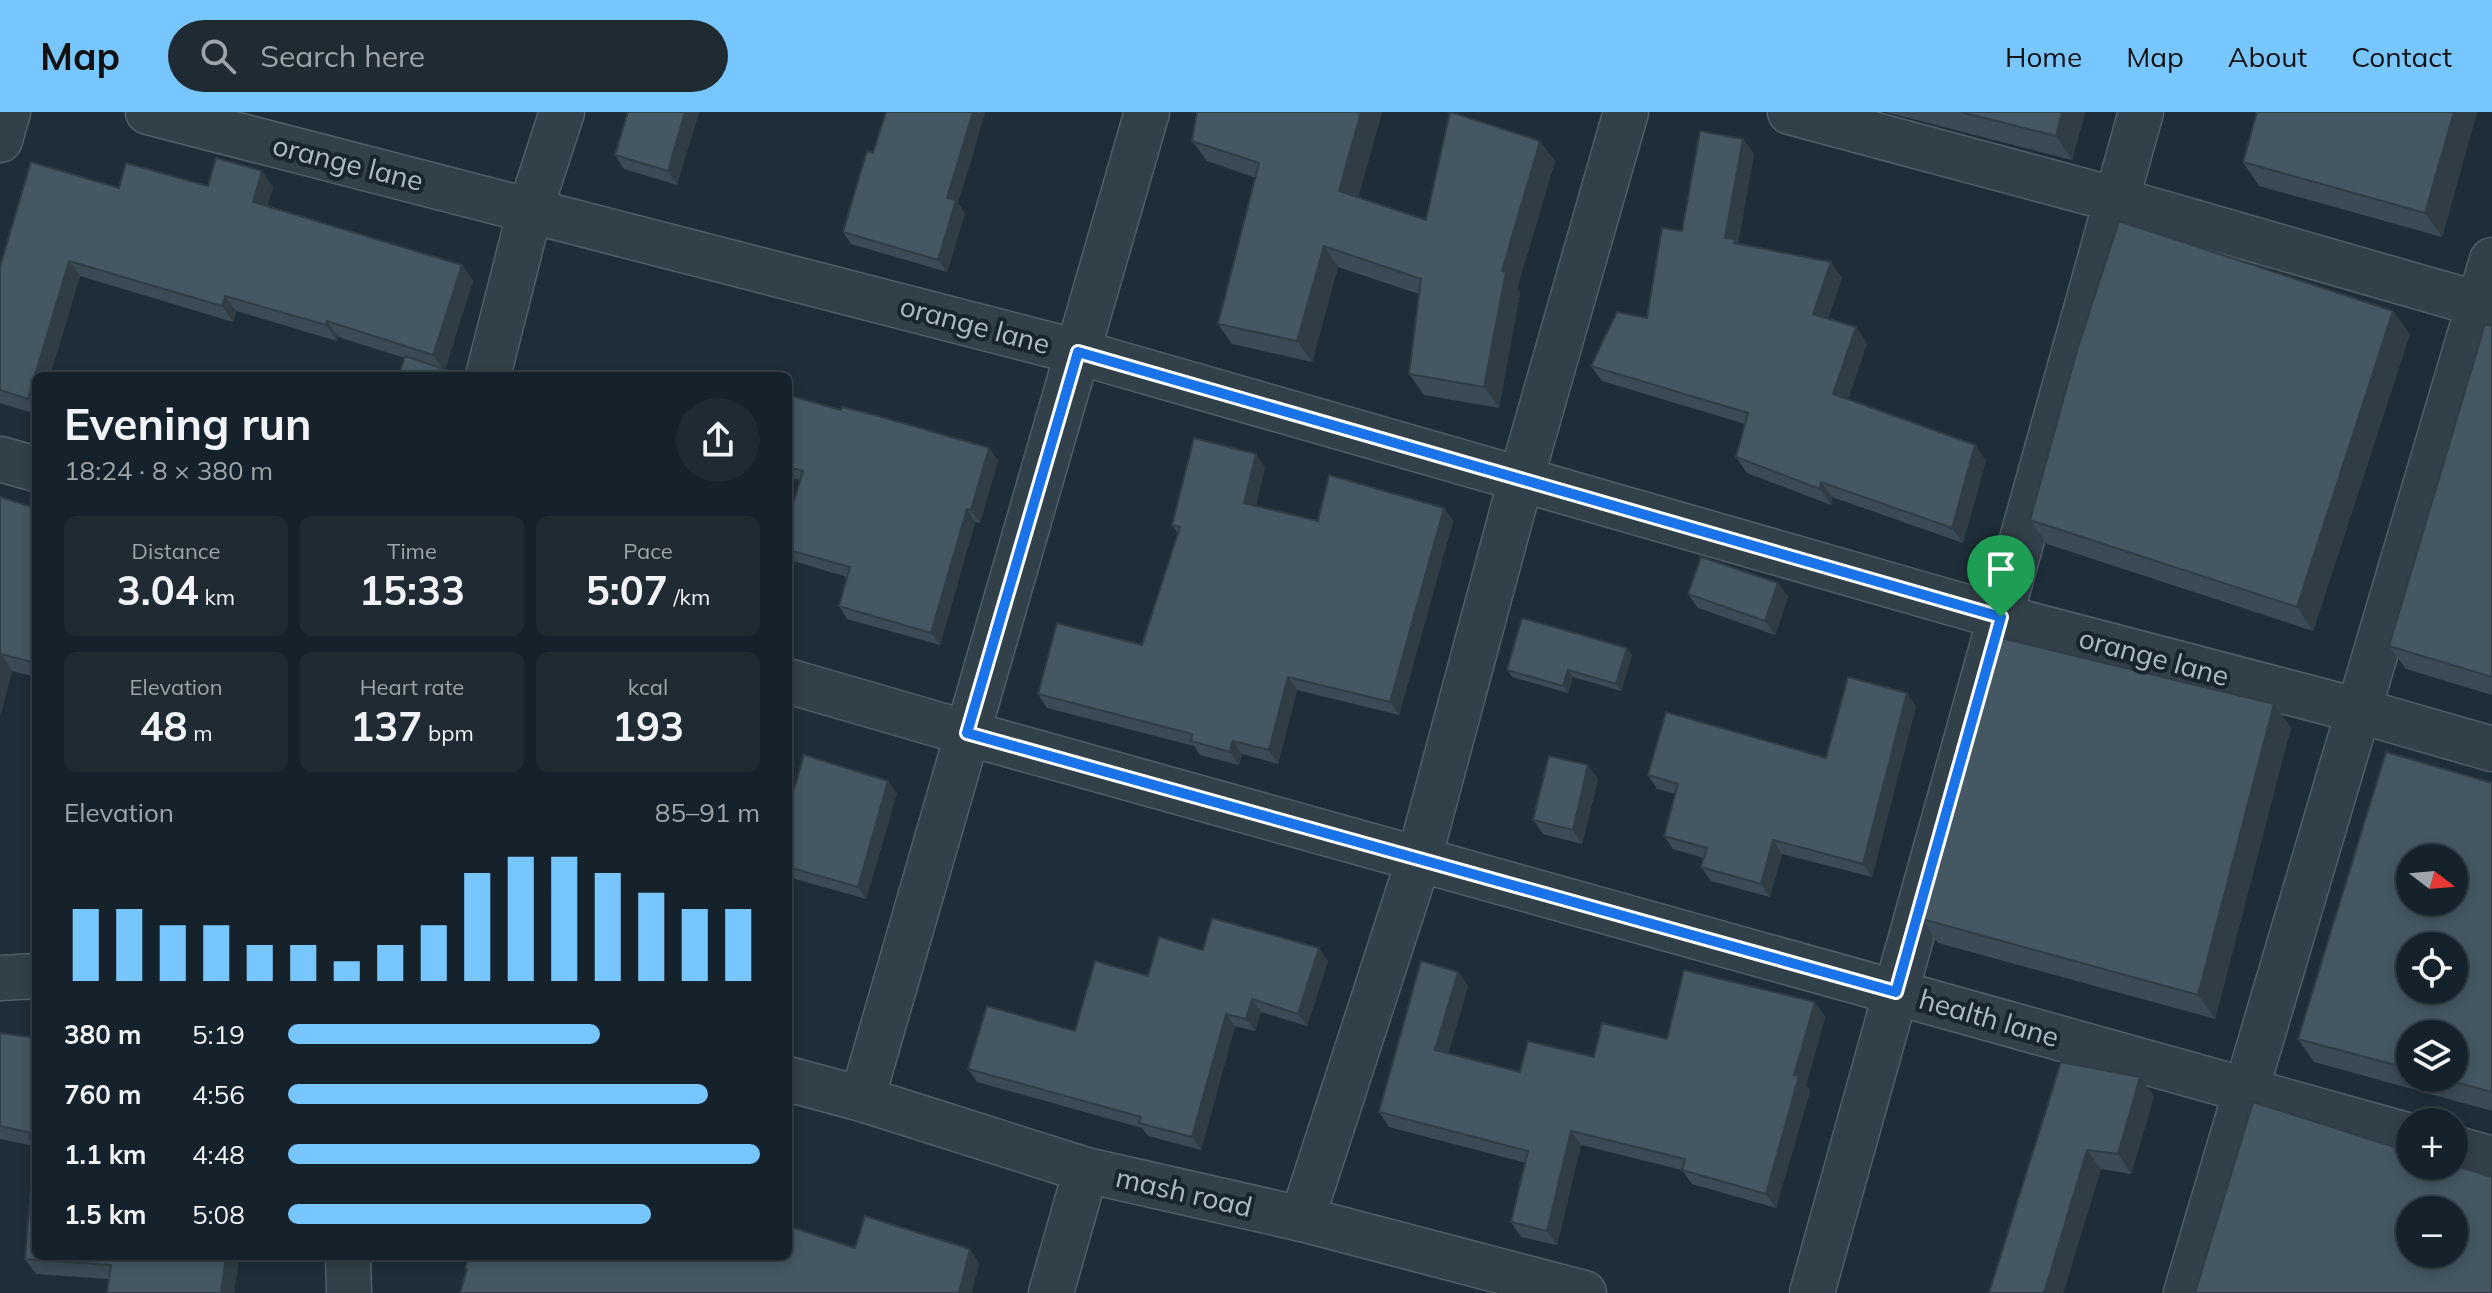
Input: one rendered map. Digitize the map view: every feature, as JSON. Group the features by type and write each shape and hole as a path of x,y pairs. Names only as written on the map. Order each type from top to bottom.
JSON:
{"street":[{"path":"0,140 8,112"},
{"name":"orange lane","path":"148,112 1078,352 2001,617 2360,711 2492,749"},
{"path":"489,372 530,210 562,112"},
{"path":"862,1099 1147,112"},
{"path":"1302,1219 1419,859 1521,479 1626,112"},
{"path":"1790,112 2117,200 2486,306"},
{"path":"1812,1293 2141,112"},
{"path":"2186,1293 2360,711 2486,306 2492,260"},
{"path":"0,459 32,468"},
{"name":"health lane","path":"792,682 2396,1132"},
{"path":"0,978 32,976"},
{"name":"mash road","path":"792,1080 1086,1170 1302,1219 1584,1293"},
{"path":"2468,1152 2492,1159"},
{"path":"1051,1293 1086,1170"},
{"path":"348,1260 349,1293"}],"building":[{"path":"628,112 685,112 668,171 615,155"},
{"path":"886,112 973,112 947,198 956,200 938,260 843,232 867,151 873,153"},
{"path":"1197,112 1361,112 1339,191 1426,220 1450,112 1540,141 1502,271 1506,272 1484,387 1409,374 1421,279 1324,246 1297,341 1218,324 1259,163 1192,141"},
{"path":"1961,112 2062,112 2056,136"},
{"path":"2257,112 2454,112 2425,213 2243,162"},
{"path":"1700,131 1743,139 1725,238 1735,239 1734,243 1831,262 1813,314 1856,327 1833,394 1975,445 1952,528 1821,482 1820,489 1736,457 1748,413 1591,366 1617,312 1647,318 1662,228 1682,231"},
{"path":"216,158 262,171 253,202 462,265 433,355 327,321 326,325 225,296 222,306 69,261 36,372 32,372 28,399 0,390 0,267 31,162 119,188 126,163 208,186"},
{"path":"2119,221 2393,311 2297,607 2030,520 2078,347"},
{"path":"2485,324 2492,326 2492,677 2389,646"},
{"path":"405,356 453,372 400,372"},
{"path":"792,396 841,410 842,407 882,417 989,448 971,510 967,509 931,633 839,606 850,567 792,551 792,508 803,471 792,468"},
{"path":"1194,438 1256,454 1244,503 1318,521 1329,475 1444,508 1390,702 1288,677 1269,750 1233,741 1230,752 1191,741 1192,734 1038,694 1057,623 1142,645 1180,527 1172,525"},
{"path":"0,497 32,507 32,662 0,655"},
{"path":"1701,557 1778,583 1765,621 1688,594"},
{"path":"1522,618 1627,648 1616,684 1568,670 1563,686 1507,670"},
{"path":"1997,637 2274,704 2198,995 1922,919"},
{"path":"1848,677 1907,693 1863,864 1773,840 1761,884 1701,867 1707,848 1664,836 1678,784 1648,775 1666,712 1826,758"},
{"path":"2386,752 2492,783 2492,1092 2468,1085 2468,1020 2396,1020 2396,1065 2298,1039"},
{"path":"804,755 888,781 858,887 792,868 792,797"},
{"path":"1549,756 1588,765 1573,830 1533,820"},
{"path":"1212,918 1319,948 1298,1014 1252,999 1246,1019 1226,1014 1192,1137 1139,1123 1141,1117 968,1069 987,1006 1075,1031 1095,961 1148,976 1159,937 1203,950"},
{"path":"1421,961 1458,972 1435,1050 1520,1072 1528,1041 1594,1057 1602,1023 1667,1039 1684,970 1815,1002 1794,1075 1799,1076 1766,1194 1682,1170 1685,1159 1571,1131 1547,1231 1511,1222 1528,1151 1379,1112"},
{"path":"0,1033 32,1037 32,1139 31,1133 0,1126"},
{"path":"2061,1062 2140,1077 2118,1154 2087,1150 2044,1293 1989,1293"},
{"path":"2253,1102 2396,1148 2396,1180 2468,1180 2468,1169 2492,1177 2492,1293 2195,1293"},
{"path":"32,1176 32,1259 25,1259"},
{"path":"865,1216 970,1249 959,1293 460,1293 468,1260 792,1260 792,1227 855,1248"},
{"path":"39,1260 225,1260 221,1293 107,1293 111,1265"}],"route":[{"path":"1078,352 2001,617 1896,992 967,733 1078,352"}]}
